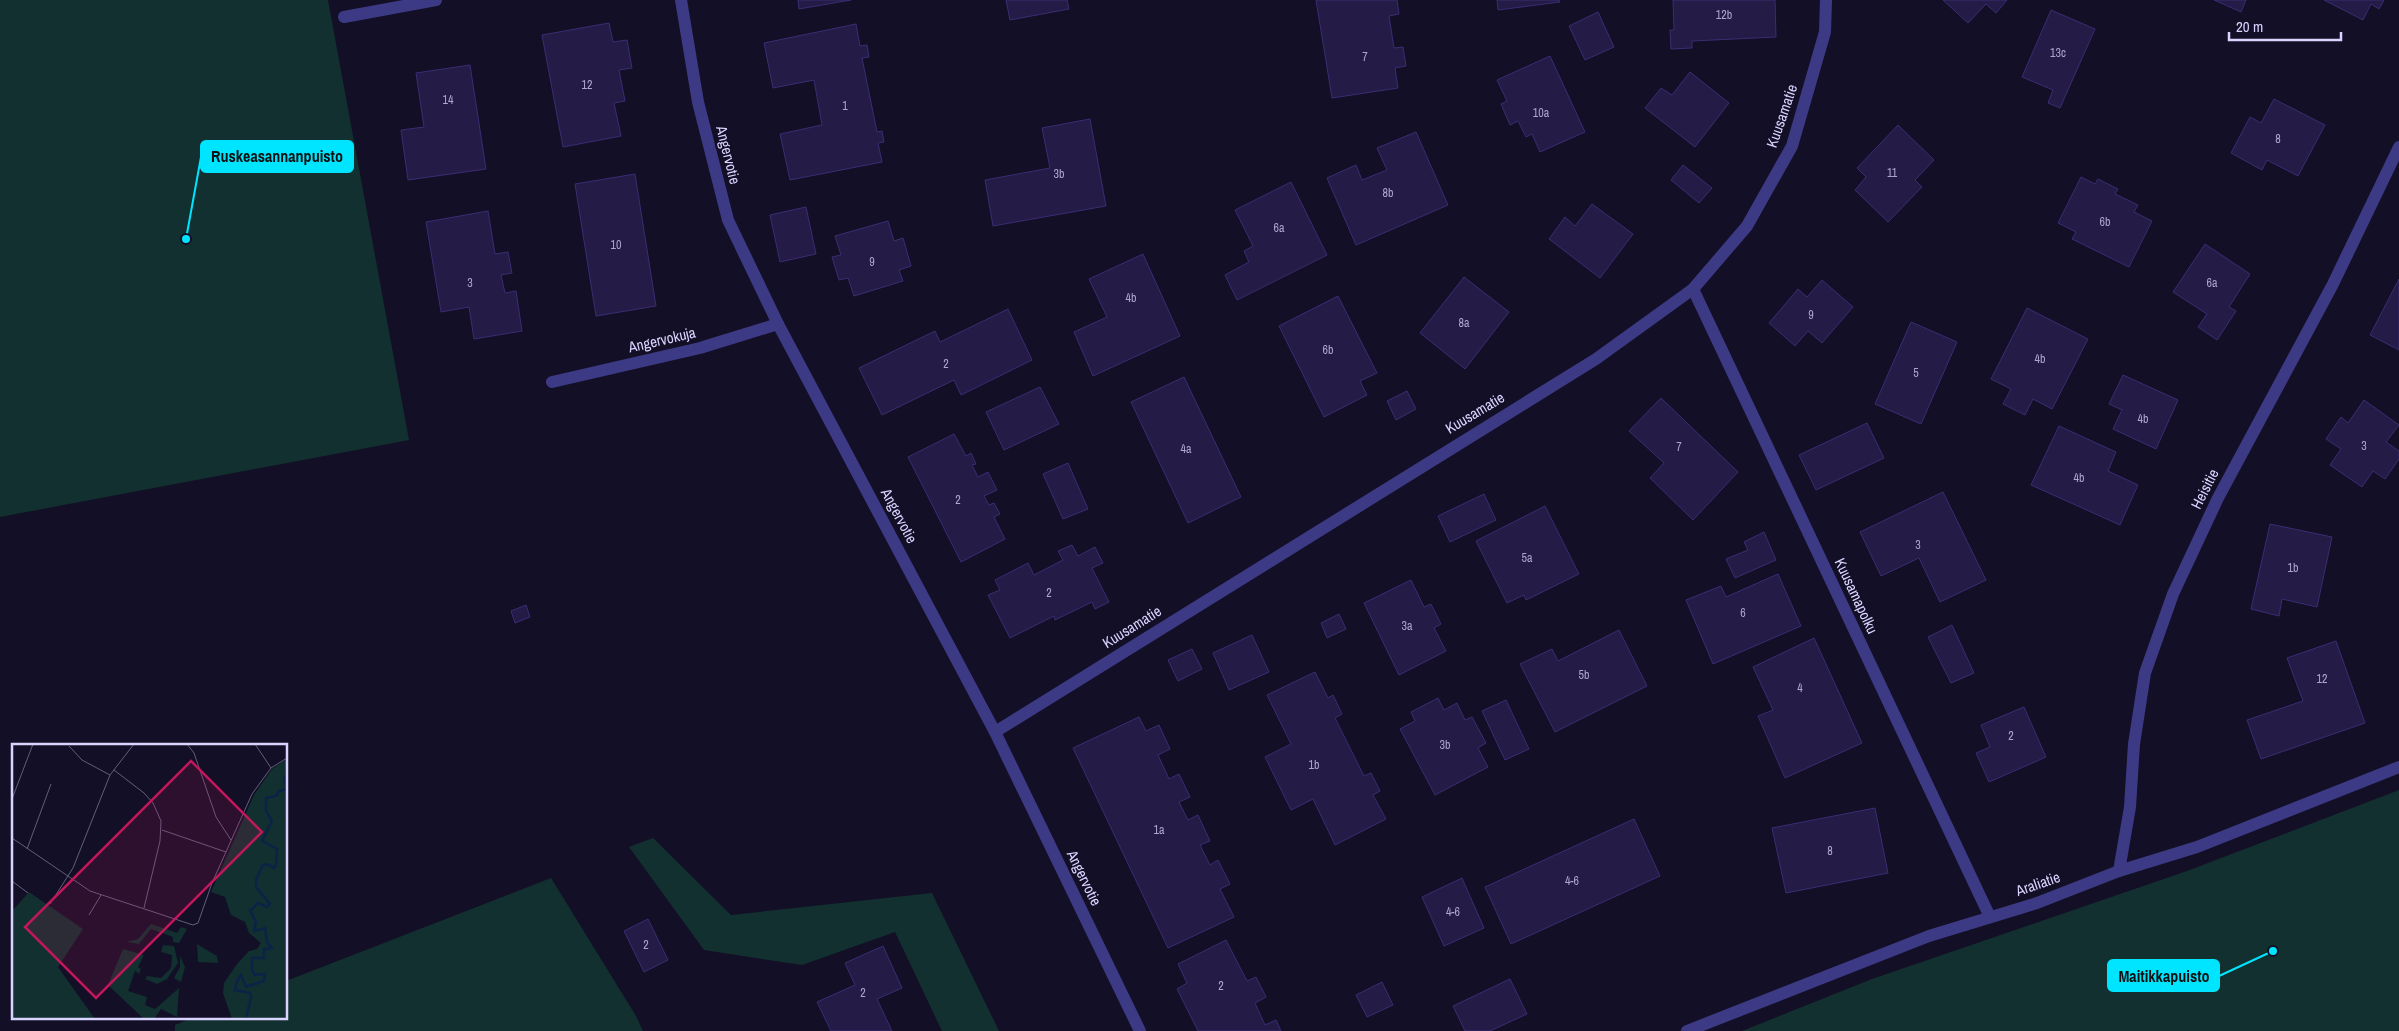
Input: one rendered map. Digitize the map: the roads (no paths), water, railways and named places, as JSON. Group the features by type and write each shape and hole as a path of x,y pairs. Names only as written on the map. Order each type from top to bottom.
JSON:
{"street":[{"path":"344,17 436,0"},
{"name":"Angervotie","path":"681,0 698,102 728,220 778,324 995,732 1140,1031"},
{"name":"Kuusamatie","path":"995,732 1596,358 1693,289 1747,226 1792,146 1825,32 1826,0"},
{"name":"Heisitie","path":"2119,872 2130,807 2134,744 2145,673 2173,594 2218,498 2333,284 2399,147"},
{"name":"Kuusamapolku","path":"1693,289 1990,916"},
{"name":"Angervokuja","path":"552,382 700,348 778,324"},
{"name":"Araliatie","path":"1687,1031 1929,936 2037,903 2119,872 2198,847 2399,767"}],"place":[{"name":"Ruskeasannanpuisto","path":"186,239"},
{"name":"Maitikkapuisto","path":"2273,951"}]}
